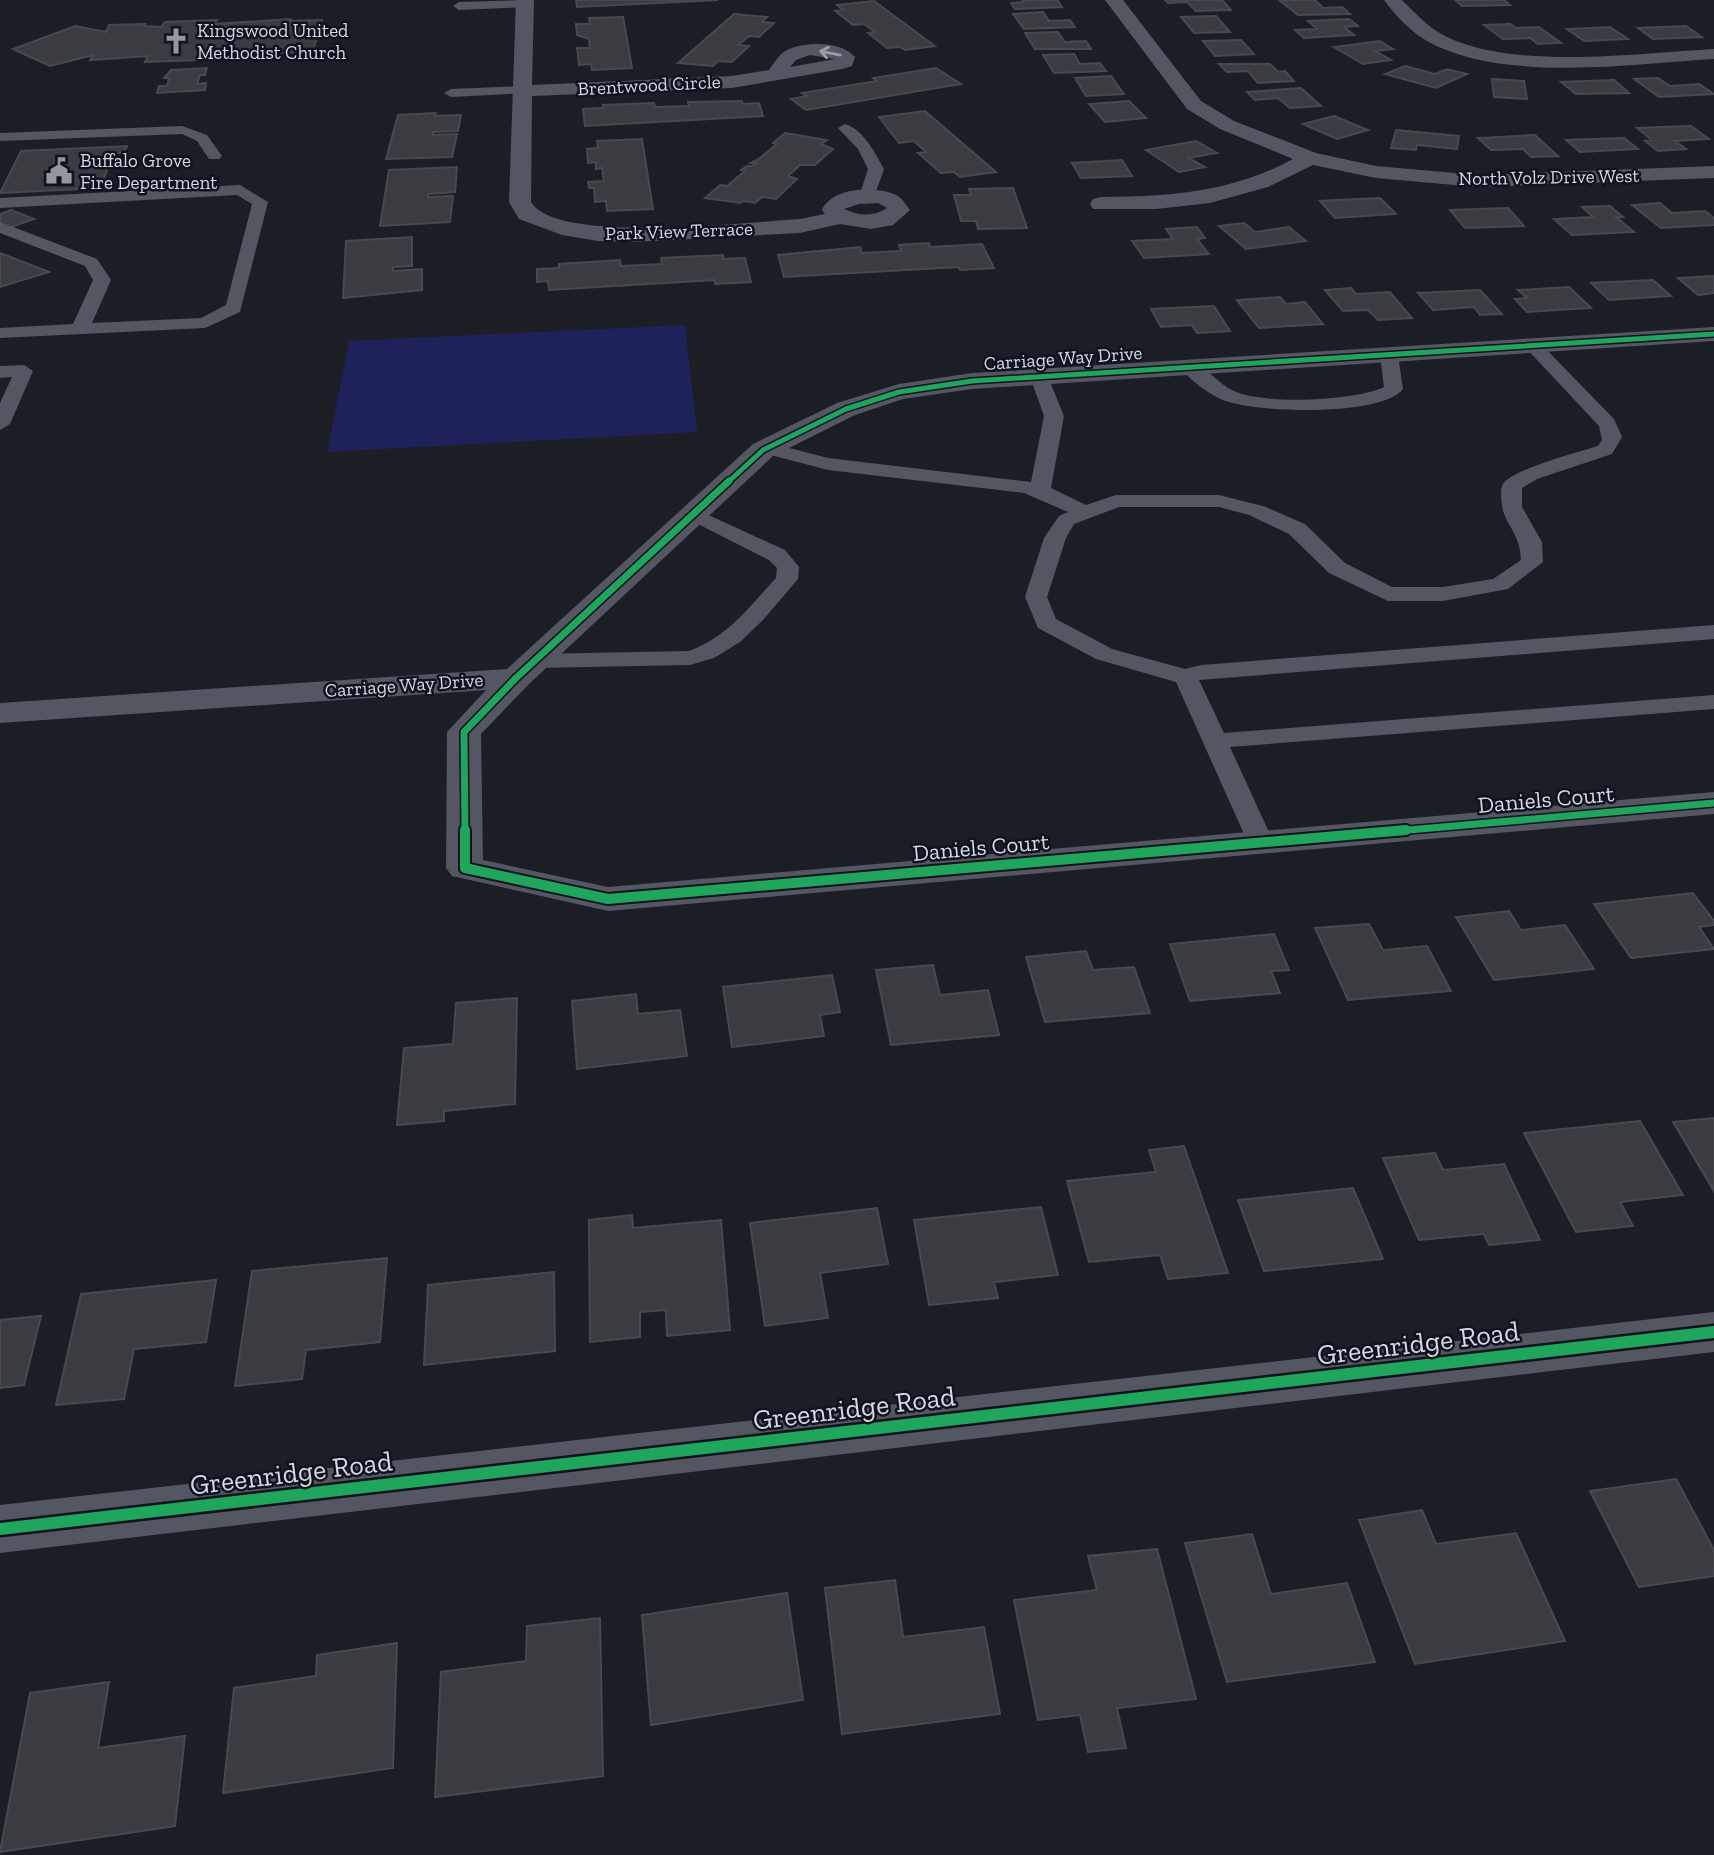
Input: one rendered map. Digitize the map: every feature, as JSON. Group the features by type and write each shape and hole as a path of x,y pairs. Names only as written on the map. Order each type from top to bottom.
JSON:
{"street":[{"name":"North Volz Drive West","path":"1114,0 1194,105 1227,125 1310,158 1376,172 1477,181 1714,172"},
{"path":"1393,0 1433,38 1472,52 1503,59 1534,61 1714,54"},
{"name":"Park View Terrace","path":"525,2 520,202 527,215 546,223 598,234 633,235 800,226 840,217 871,222 894,216 899,210 897,205 887,200 867,197"},
{"name":"Brentwood Circle","path":"523,90 732,82 775,75"},
{"path":"1101,204 1184,202 1228,194 1285,174 1310,158"},
{"path":"840,217 833,210 835,205 842,201 867,197"},
{"name":"Carriage Way Drive","path":"0,713 525,669 766,448 846,409 899,392 972,381 1714,334"},
{"name":"Daniels Court","path":"525,669 464,732 465,868 608,899 1714,803"},
{"name":"Greenridge Road","path":"0,1529 1714,1332"}],"lane":[{"path":"459,6 525,2"},
{"path":"450,93 523,90"},
{"path":"845,128 864,147 876,169 867,197"},
{"path":"0,137 182,130 196,132 205,137 214,156"},
{"path":"0,203 240,190 260,202 234,308 205,323 0,333"},
{"path":"0,227 91,262 102,280 80,329"},
{"path":"1533,346 1607,423 1613,434 1612,442 1605,450 1530,475 1512,486 1512,507 1531,542 1532,562 1500,584 1443,594 1388,594 1337,568 1297,529 1256,510 1219,501 1116,501 1066,520 1055,538 1036,597 1046,623 1104,654 1186,677 1200,672 1714,632"},
{"path":"1189,367 1228,396 1256,403 1268,405 1368,400 1385,396 1394,389 1389,355"},
{"path":"0,372 24,371 0,424"},
{"path":"1039,377 1054,416 1040,491"},
{"path":"766,448 828,464 1040,491 1084,512"},
{"path":"525,669 690,658 725,646 787,579 788,567 777,555 693,514"},
{"path":"1186,677 1261,842"},
{"path":"1214,741 1714,702"}],"shaded area":[{"path":"685,325 697,432 327,452 349,341"}],"building":[{"path":"576,0 718,0 577,7"},
{"path":"1022,0 1057,0 1062,7 1015,9 1011,3 1024,2"},
{"path":"1165,0 1222,0 1231,10 1196,11 1187,2 1168,3"},
{"path":"1279,0 1315,0 1323,8 1342,7 1350,14 1298,15"},
{"path":"1455,0 1504,0 1510,5 1462,6"},
{"path":"874,1 935,46 905,50 900,47 887,48 868,33 875,32 864,24 853,25 835,11 843,10 837,5"},
{"path":"1043,12 1049,21 1070,20 1075,27 1024,29 1013,14"},
{"path":"734,14 767,17 762,22 774,23 759,37 749,36 738,45 749,46 732,62 718,61 713,66 678,63"},
{"path":"1216,16 1230,32 1194,33 1181,17"},
{"path":"623,17 632,68 592,70 591,64 579,65 577,48 590,48 589,39 577,35 576,24 590,24 589,18"},
{"name":"Kingswood United Methodist Church","path":"291,19 290,21 322,20 313,51 223,57 224,54 202,55 200,60 145,62 148,56 90,60 93,55 50,66 13,49 75,26 106,32 109,25 145,24 144,26 161,27 165,22 217,20 214,24"},
{"path":"1349,19 1358,26 1344,27 1354,35 1304,38 1295,30 1317,29 1308,21"},
{"path":"1510,24 1517,28 1539,27 1561,43 1538,44 1530,38 1503,39 1484,25"},
{"path":"1686,26 1702,37 1653,39 1638,28"},
{"path":"1610,27 1628,39 1584,41 1567,29"},
{"path":"1058,32 1065,42 1086,41 1091,49 1035,49 1025,33"},
{"path":"1241,40 1254,54 1215,56 1203,41"},
{"path":"1380,41 1393,49 1375,51 1391,60 1363,64 1334,47"},
{"path":"1074,54 1080,64 1100,63 1106,71 1054,73 1043,55"},
{"path":"1219,64 1270,64 1278,72 1285,71 1294,81 1258,83 1248,71 1227,72"},
{"path":"1405,66 1435,74 1447,69 1467,74 1436,88 1385,74"},
{"path":"207,68 205,75 200,75 197,84 206,83 205,90 157,93 159,86 167,86 169,78 164,78 171,70"},
{"path":"936,68 961,84 806,110 791,99 807,96 802,93"},
{"path":"1111,76 1124,94 1086,96 1075,78"},
{"path":"1658,78 1670,86 1699,84 1714,94 1659,97 1634,79"},
{"path":"1492,79 1524,81 1527,99 1494,97"},
{"path":"1614,80 1629,93 1576,94 1561,82"},
{"path":"1301,88 1321,106 1290,108 1278,98 1255,100 1247,92"},
{"path":"742,101 743,104 759,103 763,116 585,126 583,109 603,108 603,105 654,103 655,107 689,106 688,102"},
{"path":"1129,101 1146,118 1105,122 1089,104"},
{"path":"925,111 996,172 960,177 954,172 941,173 918,153 926,152 914,141 899,143 879,117"},
{"path":"436,113 435,116 461,115 458,131 433,132 433,135 457,134 452,157 386,159 398,115"},
{"path":"1334,116 1368,130 1337,139 1303,124"},
{"path":"1691,126 1709,139 1675,141 1686,149 1658,151 1645,141 1652,140 1637,128"},
{"path":"1396,130 1459,136 1457,149 1417,145 1416,150 1391,148"},
{"path":"785,133 827,140 821,144 833,149 815,165 800,165 788,176 797,179 776,199 762,197 755,203 740,203 705,198 720,185 727,186 745,171 741,170 756,163 751,163 777,144 773,143"},
{"path":"1535,135 1558,156 1531,157 1523,149 1491,150 1478,138"},
{"path":"1624,138 1638,149 1580,152 1566,140"},
{"path":"642,139 653,209 607,211 606,201 595,202 594,188 589,188 588,182 604,181 602,168 596,169 596,162 588,163 587,149 598,148 597,141"},
{"path":"1196,141 1217,153 1188,158 1205,167 1179,172 1146,150"},
{"name":"Buffalo Grove Fire Department","path":"127,146 124,153 114,153 100,188 0,193 21,151"},
{"path":"1122,160 1132,176 1081,178 1072,163"},
{"path":"457,167 455,192 428,194 428,197 453,196 450,222 380,226 389,170"},
{"path":"1013,188 1027,228 978,229 976,221 961,221 954,195 971,195 969,189"},
{"path":"1380,198 1396,214 1335,218 1320,201"},
{"path":"1660,203 1672,213 1705,211 1714,218 1714,225 1661,228 1632,205"},
{"path":"1610,206 1623,217 1616,217 1634,232 1572,235 1554,219 1593,217 1582,207"},
{"path":"1508,208 1524,226 1465,228 1450,210"},
{"path":"11,210 34,219 0,231 0,214"},
{"path":"1244,223 1255,232 1289,227 1306,241 1246,249 1219,226"},
{"path":"1197,227 1205,238 1197,239 1209,254 1144,258 1132,241 1173,239 1166,229"},
{"path":"412,237 412,266 393,267 393,271 422,269 422,290 343,298 346,241"},
{"path":"929,243 930,247 982,244 994,268 960,270 959,267 784,277 778,255 860,247 862,253 901,251 899,245"},
{"path":"0,253 49,272 0,287"},
{"path":"723,255 723,259 745,258 751,282 715,284 715,280 549,290 548,281 537,282 537,269 559,268 559,264 620,260 621,266 662,264 661,258"},
{"path":"1714,276 1714,293 1698,295 1678,278"},
{"path":"1653,280 1671,296 1609,300 1591,283"},
{"path":"1569,287 1591,308 1527,312 1515,299 1527,298 1518,290"},
{"path":"1351,288 1356,294 1390,292 1412,318 1378,320 1368,310 1343,311 1325,290"},
{"path":"1480,290 1502,314 1480,315 1474,307 1433,310 1418,293"},
{"path":"1280,297 1286,304 1305,302 1323,324 1259,328 1237,300"},
{"path":"1214,306 1230,331 1197,333 1192,325 1161,327 1151,309"},
{"path":"1693,893 1714,921 1714,925 1699,927 1714,949 1631,958 1594,904"},
{"path":"1509,911 1521,930 1565,925 1594,969 1494,980 1456,917"},
{"path":"1369,924 1383,950 1427,946 1451,991 1348,1000 1315,928"},
{"path":"1274,934 1289,970 1271,971 1280,993 1190,1001 1170,944"},
{"path":"1086,951 1093,970 1134,967 1150,1013 1045,1022 1026,957"},
{"path":"933,965 940,995 988,990 999,1035 891,1045 876,970"},
{"path":"832,975 840,1012 820,1015 824,1036 732,1047 723,987"},
{"path":"636,994 638,1014 680,1010 687,1056 577,1069 572,1001"},
{"path":"517,998 515,1104 444,1111 444,1121 397,1125 404,1048 453,1044 456,1003"},
{"path":"1714,1118 1714,1191 1673,1122"},
{"path":"1640,1121 1683,1195 1620,1202 1633,1226 1576,1232 1524,1133"},
{"path":"1184,1146 1228,1273 1168,1279 1160,1255 1089,1262 1067,1181 1156,1172 1149,1150"},
{"path":"1435,1153 1443,1170 1504,1164 1540,1240 1489,1245 1484,1234 1419,1240 1383,1158"},
{"path":"1353,1188 1383,1259 1264,1271 1238,1200"},
{"path":"1041,1207 1058,1275 994,1282 998,1298 929,1305 914,1220"},
{"path":"877,1208 888,1264 820,1273 828,1318 765,1326 750,1223"},
{"path":"632,1215 633,1228 721,1220 730,1330 667,1336 666,1310 640,1312 640,1337 590,1342 589,1220"},
{"path":"387,1258 380,1342 306,1350 302,1379 235,1386 252,1271"},
{"path":"554,1272 555,1351 424,1365 428,1285"},
{"path":"216,1280 206,1342 134,1349 124,1399 56,1405 81,1294"},
{"path":"41,1316 24,1385 0,1388 0,1320"},
{"path":"1676,1479 1714,1550 1714,1576 1639,1587 1590,1491"},
{"path":"1422,1510 1436,1544 1516,1533 1565,1641 1415,1664 1359,1520"},
{"path":"1252,1534 1271,1594 1347,1583 1375,1662 1227,1682 1185,1543"},
{"path":"1157,1549 1196,1699 1117,1708 1126,1748 1088,1752 1080,1715 1038,1720 1014,1600 1097,1590 1088,1556"},
{"path":"895,1580 903,1637 984,1627 1000,1714 842,1734 825,1588"},
{"path":"787,1593 803,1700 651,1725 642,1615"},
{"path":"600,1618 603,1776 435,1797 441,1672 526,1661 527,1626"},
{"path":"397,1643 393,1768 223,1793 234,1688 316,1676 317,1655"},
{"path":"109,1682 98,1748 185,1736 175,1826 0,1852 30,1693"}],"cycle path":[{"path":"1714,334 972,381 899,392 846,409 763,450 516,678 464,732 465,868 608,899 1714,803"},
{"path":"0,1529 1714,1332"}],"place":[{"name":"Kingswood United Methodist Church","path":"176,41"},
{"name":"Buffalo Grove Fire Department","path":"59,171"}]}
